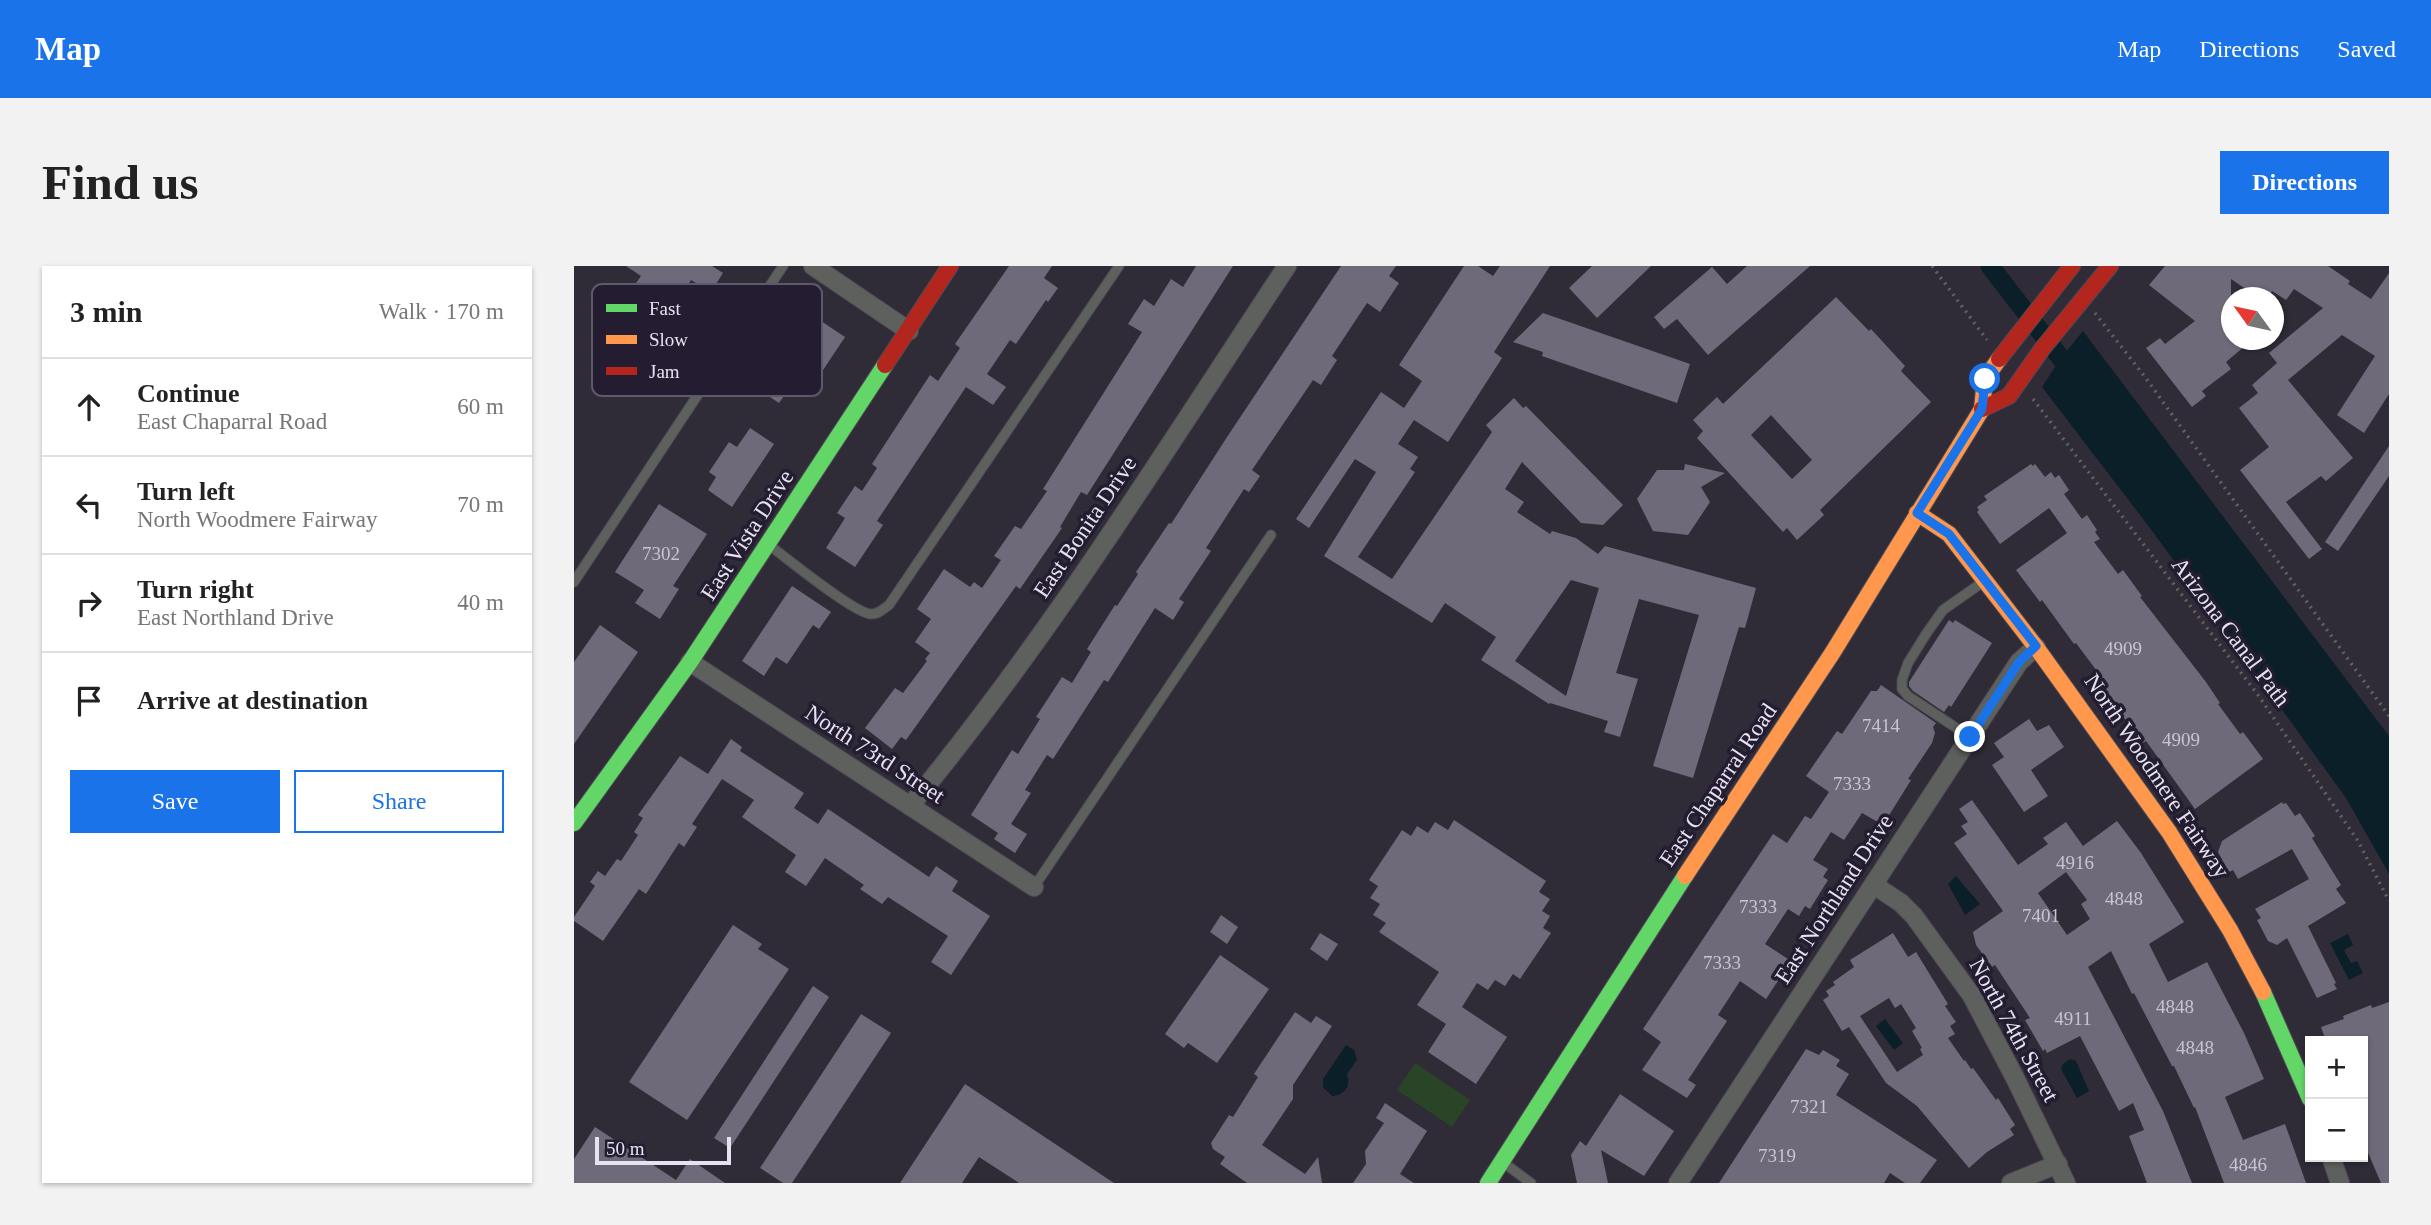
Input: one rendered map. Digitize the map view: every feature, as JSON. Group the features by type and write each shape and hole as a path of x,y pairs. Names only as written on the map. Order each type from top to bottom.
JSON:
{"street":[{"path":"813,266 909,331"},
{"name":"East Vista Drive","path":"574,823 690,662 950,266"},
{"name":"East Bonita Drive","path":"910,806 962,743 1073,591 1287,266"},
{"name":"East Chaparral Road","path":"1488,1183 1672,895 1878,581 1982,409 1985,379 1996,351 2072,266"},
{"name":"East Chaparral Road","path":"1982,409 2009,396 2110,266"},
{"name":"North Woodmere Fairway","path":"1917,513 1949,534 2036,646 2169,832 2230,930 2273,1010 2305,1087"},
{"name":"East Northland Drive","path":"1678,1183 2019,662 2036,646"},
{"name":"North 73rd Street","path":"690,662 1034,887"},
{"name":"North 74th Street","path":"1874,884 1914,916 1972,996 2059,1164 2066,1183"},
{"path":"2333,1162 2340,1183"},
{"path":"2011,1183 2059,1164"}],"lane":[{"path":"771,284 783,266"},
{"path":"768,544 868,614 877,614 889,605 1119,266"},
{"path":"574,582 697,396"},
{"path":"1034,887 1271,535"},
{"path":"1970,737 1908,696 1902,689 1902,681 1908,663 1943,610 1985,580"},
{"path":"1502,1161 1531,1183"}],"path":[{"path":"1932,266 1996,351"},
{"path":"2084,297 2145,376 2389,716"},
{"name":"Arizona Canal Path","path":"2030,395 2258,695 2358,841 2389,901"}],"green space":[{"path":"1415,1063 1470,1100 1452,1127 1397,1090"}],"water":[{"path":"2083,331 2389,736 2389,874 2346,798 2153,532 2042,387"},
{"path":"1956,876 1980,904 1965,915 1948,884"},
{"path":"2348,934 2353,945 2344,950 2351,963 2357,961 2363,973 2349,980 2330,943"},
{"path":"1885,1019 1903,1043 1894,1050 1876,1026"},
{"path":"1346,1045 1354,1050 1357,1060 1347,1074 1346,1090 1332,1096 1323,1087 1323,1079"},
{"path":"2070,1059 2076,1061 2089,1091 2077,1098 2061,1069"}],"building":[{"path":"626,266 712,266 723,273 716,284 698,284 691,280 688,284 635,284 641,276"},
{"path":"1009,266 1052,266 1044,278 1058,288 1048,302 1046,300 1016,344 1010,340 987,374 1006,387 993,405 966,387 877,521 883,525 855,567 826,548 845,518 837,513 855,486 862,491 877,468 872,464 930,375 938,381 960,348 955,344"},
{"path":"1196,266 1233,266 1087,495 1081,492 1060,527 1062,528 1020,589 1016,586 906,740 901,737 892,749 865,728 895,688 903,693 927,661 925,659 930,653 915,642 931,619 917,609 944,569 970,587 974,582 982,588 1001,560 994,556 1015,526 1021,529 1047,491 1043,489 1142,332 1128,324 1144,299 1154,306 1171,279 1183,287"},
{"path":"1341,266 1396,266 1389,276 1399,283 1380,312 1367,303 1332,356 1337,360 1321,385 1313,380 1252,470 1260,476 1249,492 1244,489 1206,548 1211,551 1179,599 1184,602 1173,620 1155,608 1108,682 1104,680 1053,759 1047,755 1025,790 1031,793 1011,824 1027,834 1015,853 994,839 998,833 971,815 1012,750 1018,754 1040,719 1036,717 1062,677 1072,683 1091,652 1087,649 1138,574 1136,572 1169,523 1171,524"},
{"path":"1464,266 1478,266 1493,276 1500,266 1550,266 1494,352 1502,358 1448,442 1414,420 1398,444 1418,457 1410,469 1415,472 1358,557 1392,579 1492,432 1486,425 1514,398 1523,408 1526,406 1623,505 1603,525 1581,523 1522,462 1505,489 1524,502 1517,512 1550,534 1552,531 1576,538 1598,554 1605,546 1756,588 1745,628 1739,627 1693,778 1653,766 1699,615 1639,599 1616,673 1638,679 1620,737 1604,732 1608,721 1549,704 1481,660 1496,637 1445,603 1432,623 1324,556 1376,472 1355,459 1309,528 1296,519 1381,392 1404,408 1422,381 1399,365","holes":["1571,580 1599,588 1566,696 1515,661"]},
{"path":"1592,266 1651,266 1597,318 1569,288"},
{"path":"1747,266 1810,266 1708,355 1677,319 1664,329 1654,317 1712,267 1727,284"},
{"path":"2165,266 2328,266 2350,281 2348,284 2371,299 2389,273 2389,394 2364,433 2337,415 2375,356 2342,335 2288,380 2353,458 2326,481 2321,476 2286,502 2322,549 2309,559 2240,470 2269,447 2239,408 2258,393 2252,385 2277,363 2269,353 2273,350 2284,350 2284,340 2323,308 2294,289 2286,300 2284,287 2243,287 2231,279 2231,287 2221,287 2221,350 2240,350 2226,362 2231,369 2202,391 2206,396 2192,407 2146,348 2160,338 2165,344 2195,321 2149,285"},
{"path":"1836,297 1869,331 1871,329 1905,366 1901,371 1931,402 1820,510 1824,515 1797,540 1787,528 1783,532 1697,438 1703,431 1693,420 1717,397 1723,404","holes":["1771,415 1812,460 1792,479 1751,435"]},
{"path":"1543,313 1690,364 1677,403 1542,356 1543,352 1513,342"},
{"path":"822,322 845,337 822,372"},
{"path":"768,396 784,396 779,403"},
{"path":"750,428 774,444 732,507 708,490 716,477 709,472 729,442 737,447"},
{"path":"2389,446 2389,476 2338,551 2325,542"},
{"path":"1685,464 1725,473 1701,487 1710,502 1688,535 1653,531 1637,499 1657,470 1684,470"},
{"path":"2031,464 2035,464 2045,477 2051,472 2055,478 2059,475 2069,490 2064,494 2082,519 2087,515 2097,530 2095,532 2100,539 2094,542 2118,574 2123,570 2142,596 2140,597 2206,682 2240,734 2243,732 2263,759 2195,809 2146,741 2143,743 2103,690 2108,686 2076,643 2074,644 2016,570 2067,533 2049,508 2000,544 1977,512 1977,507 1987,500 1984,496"},
{"path":"659,504 707,534 673,586 679,589 660,619 635,603 644,590 615,572"},
{"path":"792,586 831,612 819,629 813,625 787,664 776,657 764,676 742,661"},
{"path":"1949,620 1953,623 1955,620 1992,643 1951,707 1949,705 1944,712 1913,691 1909,682"},
{"path":"600,625 638,652 574,744 574,662"},
{"path":"1881,685 1936,723 1933,727 1935,733 1932,743 1908,779 1911,780 1883,825 1862,813 1844,840 1831,832 1813,860 1828,869 1823,877 1828,880 1810,909 1805,906 1799,916 1788,909 1765,944 1791,961 1766,999 1740,981 1718,1015 1727,1021 1688,1080 1696,1085 1687,1098 1642,1070 1661,1042 1643,1029 1773,834 1787,843 1805,816 1811,819 1829,792 1806,776 1837,731 1842,734 1871,691 1877,691"},
{"path":"2029,719 2037,731 2049,725 2064,747 2031,770 2048,796 2024,812 1992,765 2004,757 1994,743"},
{"path":"731,739 742,747 740,751 804,793 794,808 818,824 828,809 929,877 936,866 958,881 952,891 990,916 951,975 931,962 948,936 888,897 882,904 860,889 864,885 825,858 806,886 785,872 796,855 742,817 754,800 722,779 692,824 697,827 684,847 679,843 646,894 639,889 603,941 574,921 595,886 590,882 598,871 605,876 617,859 621,861 638,835 634,832 643,818 638,815 680,756 708,774"},
{"path":"1972,800 2018,865 2048,844 2043,838 2066,822 2083,846 2117,821 2141,853 2184,922 2149,944 2168,982 2207,962 2244,1033 2264,1079 2225,1097 2243,1140 2285,1124 2306,1183 2224,1183 2195,1107 2111,951 2088,967 2163,1111 2192,1183 2147,1183 2129,1136 2144,1130 2133,1103 2119,1111 2080,1036 2047,1053 2045,1049 2043,1051 2025,1020 2030,1018 1995,965 1992,967 1976,945 1973,932 2003,911 1954,843 1967,834 1961,826 1968,822 1959,809","holes":["2066,872 2087,900 2081,904 2090,919 2067,935 2038,893"]},
{"path":"2282,802 2286,803 2295,816 2300,813 2315,836 2312,838 2341,885 2336,889 2346,903 2308,926 2337,989 2317,998 2287,938 2277,945 2268,941 2257,920 2261,918 2255,909 2309,879 2292,849 2238,879 2233,870 2229,872 2218,852 2222,841"},
{"path":"1454,820 1546,881 1539,892 1550,899 1542,911 1550,916 1543,928 1551,933 1520,979 1513,974 1505,986 1495,980 1488,990 1477,983 1462,1007 1507,1037 1476,1084 1428,1052 1446,1024 1417,1005 1439,972 1379,932 1386,923 1373,915 1380,904 1370,898 1378,886 1369,880 1402,830 1411,836 1417,826 1428,833 1435,822 1448,830"},
{"path":"1221,915 1238,927 1227,944 1210,932"},
{"path":"733,925 762,944 758,949 789,969 687,1120 629,1082"},
{"path":"1320,933 1338,944 1327,961 1310,949"},
{"path":"1893,933 1908,957 1916,952 1956,1022 1950,1026 1955,1034 1948,1038 1996,1100 1998,1098 2015,1125 2010,1129 2014,1135 1987,1152 1969,1168 1917,1106 1886,1083 1849,1027 1842,1031 1823,1000 1829,996 1826,991 1835,985 1833,982 1854,967 1850,960","holes":["1889,998 1895,1008 1901,1004 1916,1028 1912,1031 1923,1055 1897,1072 1860,1016"]},
{"path":"1220,955 1269,989 1217,1063 1188,1043 1184,1048 1165,1034"},
{"path":"813,986 829,997 730,1148 714,1138"},
{"path":"2389,1002 2389,1183 2381,1183 2368,1153 2368,1036 2324,1036 2321,1027 2371,1005 2372,1008"},
{"path":"1295,1012 1311,1023 1316,1016 1332,1026 1293,1085 1293,1099 1262,1145 1305,1174 1318,1157 1322,1183 1247,1183 1220,1164 1225,1157 1213,1149 1211,1143 1229,1115 1233,1117 1258,1077 1254,1074"},
{"path":"861,1014 891,1033 792,1183 783,1183 760,1168"},
{"path":"1806,1049 1819,1055 1823,1050 1840,1060 1836,1066 1849,1074 1836,1095 1937,1160 1920,1183 1905,1183 1890,1173 1884,1183 1719,1183"},
{"path":"965,1084 1114,1183 1019,1183 979,1157 962,1183 900,1183"},
{"path":"1620,1094 1674,1131 1644,1176 1601,1150 1608,1183 1577,1183 1571,1155 1580,1141 1586,1146"},
{"path":"1385,1103 1427,1131 1400,1174 1414,1183 1353,1183 1366,1164 1365,1151 1384,1123 1376,1118"},
{"path":"595,1127 676,1180 690,1159 725,1183 574,1183 574,1159"}],"waterway":[{"path":"1990,266 2077,379"}],"traffic: fast":[{"path":"574,823 690,662 885,365"},
{"path":"1488,1183 1685,876"},
{"path":"2263,992 2305,1088"}],"traffic: slow":[{"path":"1685,876 1833,652 1982,409 1985,379 1999,359"},
{"path":"1917,513 1949,534 2036,647 2169,832 2230,930 2263,992"}],"traffic: jam":[{"path":"885,365 950,266"},
{"path":"1999,359 2072,266"},
{"path":"1982,409 2009,396 2042,349 2110,266"}],"route":[{"path":"1970,737 2019,662 2036,646 1949,534 1917,513 1982,409 1985,379"}]}
